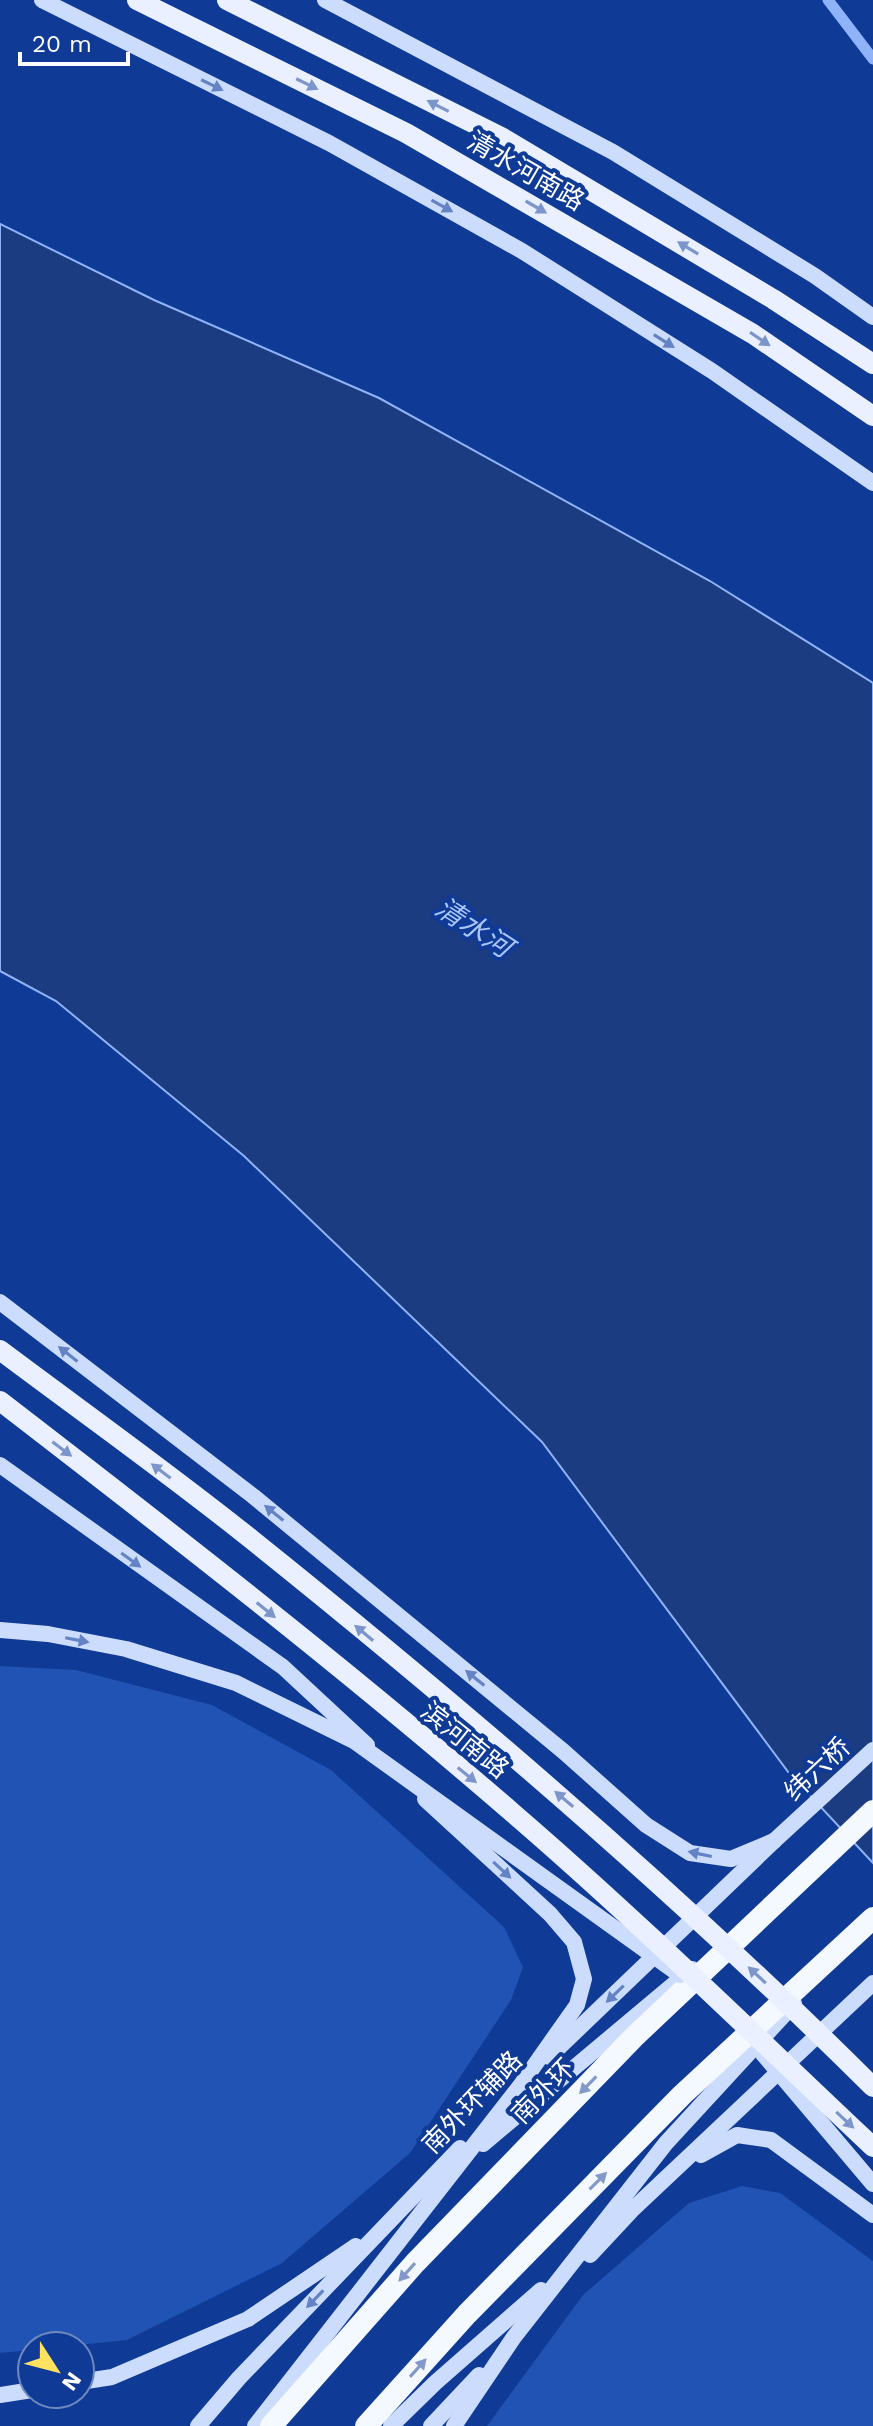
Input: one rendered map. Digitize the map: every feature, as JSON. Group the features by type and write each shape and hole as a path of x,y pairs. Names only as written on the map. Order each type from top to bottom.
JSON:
{"highway":[{"name":"南外环","path":"271,2426 415,2263 623,2048 873,1811"},
{"path":"366,2426 467,2314 682,2095 873,1918"}],"main road":[{"path":"42,0 329,143 522,251 712,371 873,483"},
{"name":"清水河南路","path":"137,0 406,133 753,334 873,416"},
{"name":"清水河南路","path":"227,0 503,138 773,299 873,364"},
{"path":"325,0 613,152 815,276 873,317"},
{"path":"0,1302 253,1496 563,1751 646,1825 690,1853 731,1859 774,1841"},
{"name":"滨河南路","path":"0,1350 250,1538 594,1824 873,2087"},
{"name":"滨河南路","path":"0,1401 183,1541 502,1803 628,1916 873,2147"},
{"path":"0,1465 283,1667 550,1914 574,1942 584,1979 577,2005 520,2086 255,2426"},
{"path":"0,1630 48,1634 126,1649 222,1679 354,1741 721,2004 873,2184"},
{"name":"纬六桥","path":"792,1824 873,1750"},
{"name":"南外环辅路","path":"198,2426 239,2378 520,2086 792,1824"},
{"path":"96,2380 112,2377 248,2319 382,2229 826,1856"},
{"path":"454,2426 514,2337 666,2143 873,1918"},
{"path":"391,2426 435,2383 632,2210 873,1983"},
{"path":"678,2167 737,2135 771,2140 873,2215"},
{"path":"431,2426 632,2210"}],"shaded area":[{"path":"0,1666 76,1670 212,1705 331,1770 504,1927 523,1967 511,2000 410,2153 282,2263 127,2340 96,2343 96,2330 16,2330 16,2352 0,2353"},
{"path":"742,2186 780,2193 873,2261 873,2426 487,2426 583,2295 689,2203"}],"water":[{"name":"清水河","path":"0,224 154,300 379,398 710,581 873,683 873,1863 789,1773 542,1442 244,1156 56,1001 0,971"}],"waterway":[{"path":"828,0 873,59"}]}
